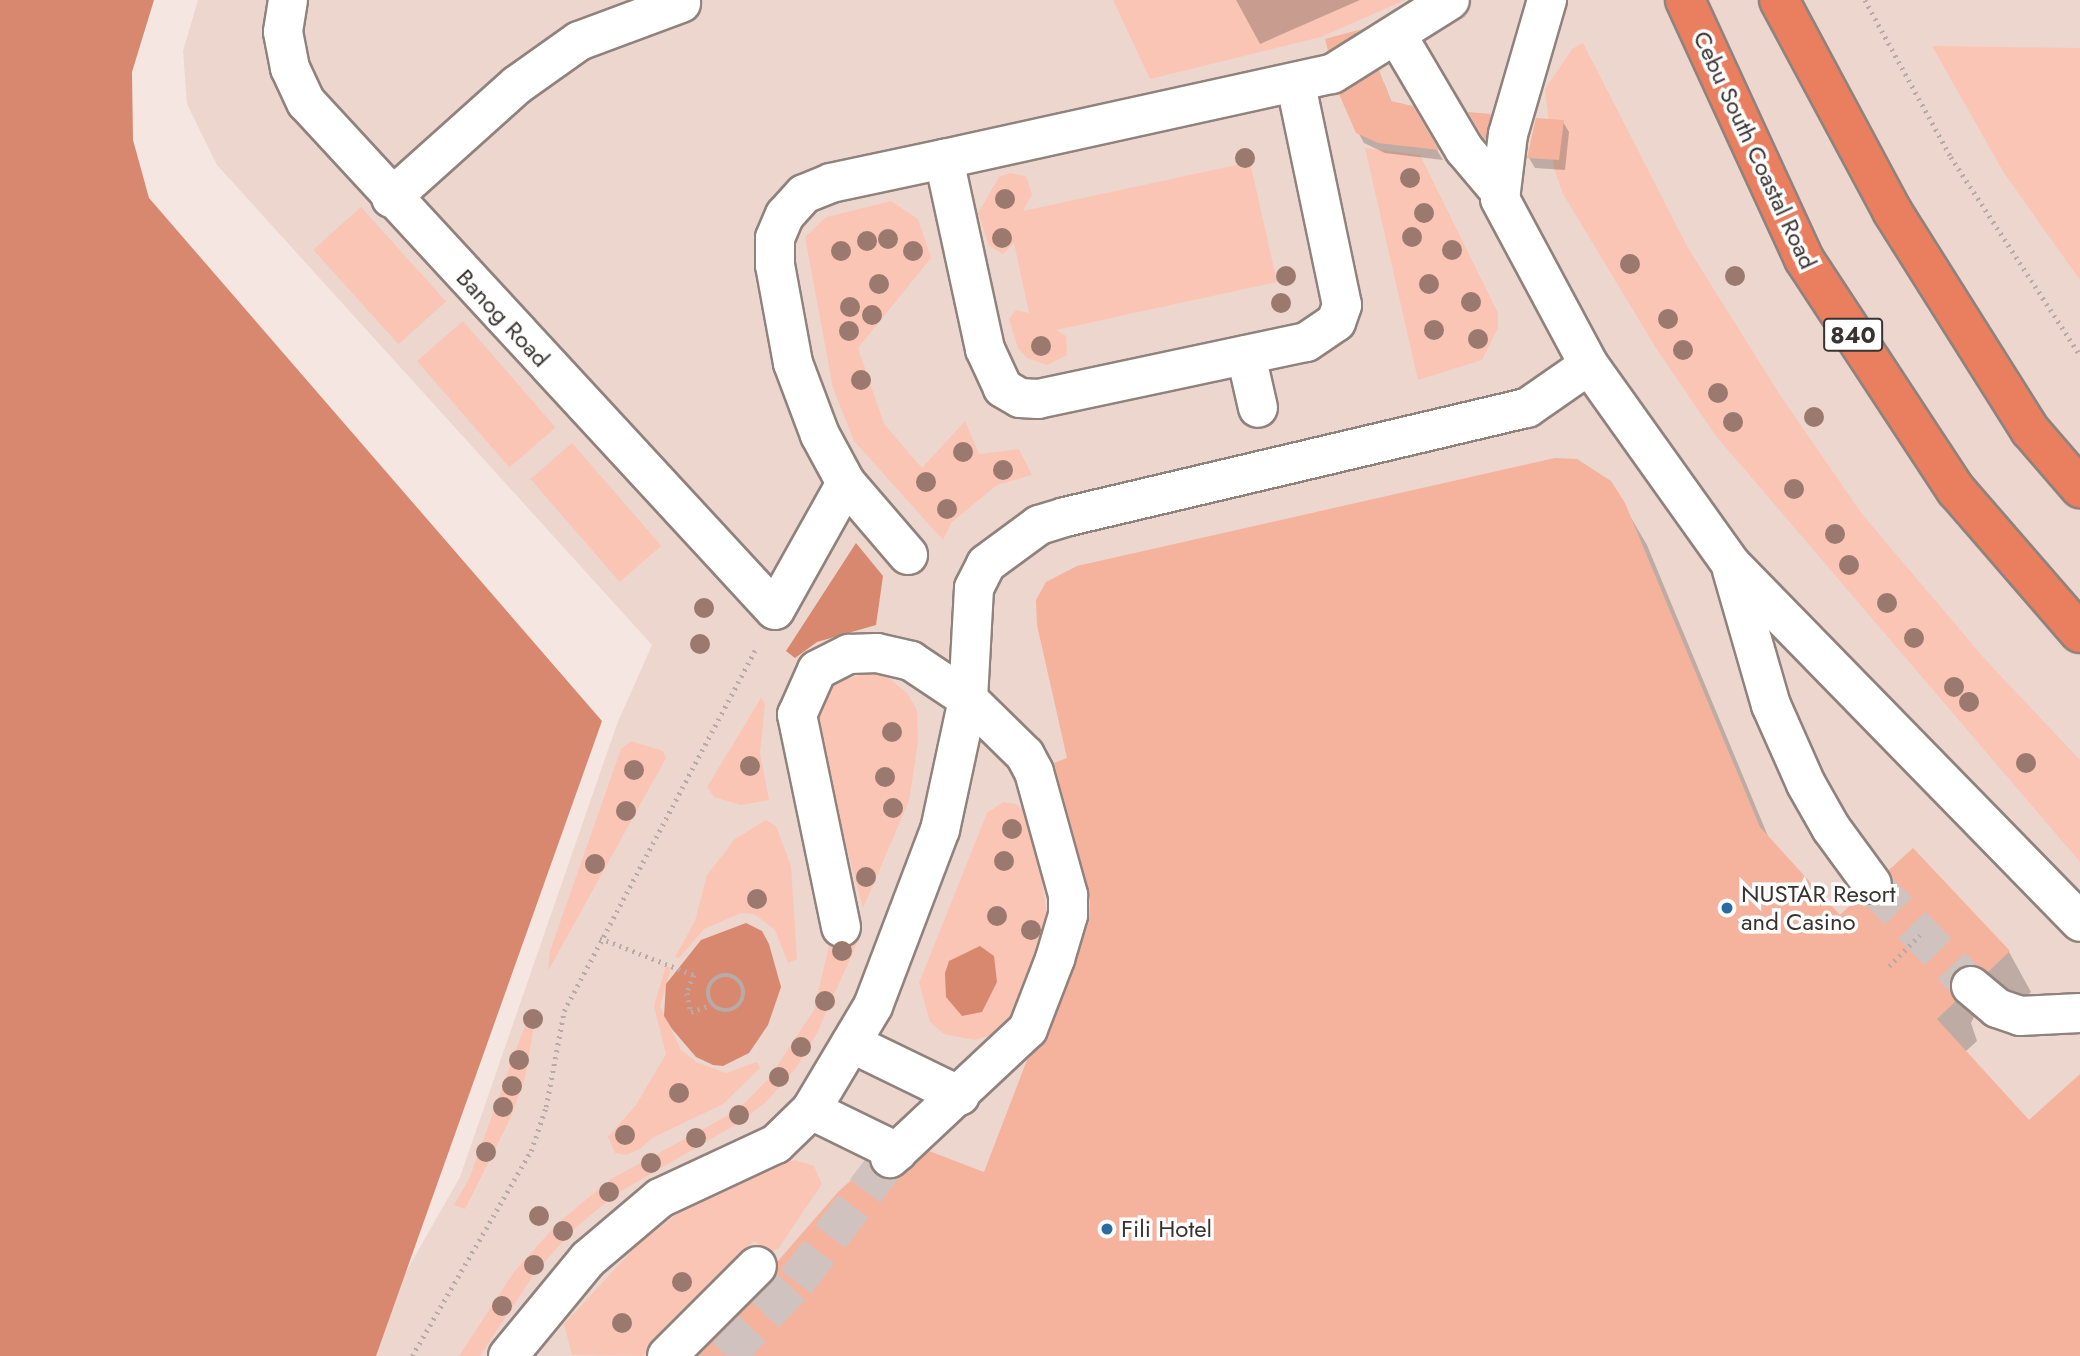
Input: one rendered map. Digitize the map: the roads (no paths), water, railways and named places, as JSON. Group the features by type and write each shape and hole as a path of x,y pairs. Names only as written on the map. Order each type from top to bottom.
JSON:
{"highway":[{"name":"Cebu South Coastal Road","path":"1685,0 1804,259 1956,490 2080,633"},
{"path":"1779,0 1892,211 2030,430 2080,488"}],"street":[{"name":"Banog Road","path":"288,0 285,44 290,68 306,102 391,198 775,610 846,483"},
{"path":"908,555 846,483 820,435 793,363 775,265 775,238 785,215 804,194 831,183 1296,85 1332,74 1398,37 1450,0"},
{"path":"1501,193 1508,134 1546,0"},
{"path":"391,198 516,85 579,41 681,3"},
{"path":"1398,37 1464,149 1501,193 1590,365 1731,564 2080,922"},
{"path":"944,159 985,349 1003,388 1020,398 1038,399 1245,355 1324,334 1336,322 1342,305 1296,85"},
{"path":"1245,355 1258,408"},
{"path":"518,1352 588,1259 660,1198 776,1143 811,1110 851,1044 873,1006 940,830 968,699 974,588 986,564 1039,525 1527,408 1590,365"},
{"path":"1731,564 1771,705 1801,773 1830,828 1872,884"},
{"path":"811,1110 893,1155 960,1096 1028,1029 1068,915 1068,895 1034,772 1025,755 968,699 911,661 877,653 849,654 817,670 802,695 797,715 841,928"},
{"path":"1971,986 1997,1007 2020,1016 2080,1013"},
{"path":"851,1044 960,1096"},
{"path":"667,1356 757,1266"}],"tunnel":[{"path":"1872,884 1971,986"},
{"path":"726,1356 796,1282 890,1158"}],"place":[{"name":"NUSTAR Resort and Casino","path":"1727,908"},
{"name":"Fili Hotel","path":"1107,1229"}]}
